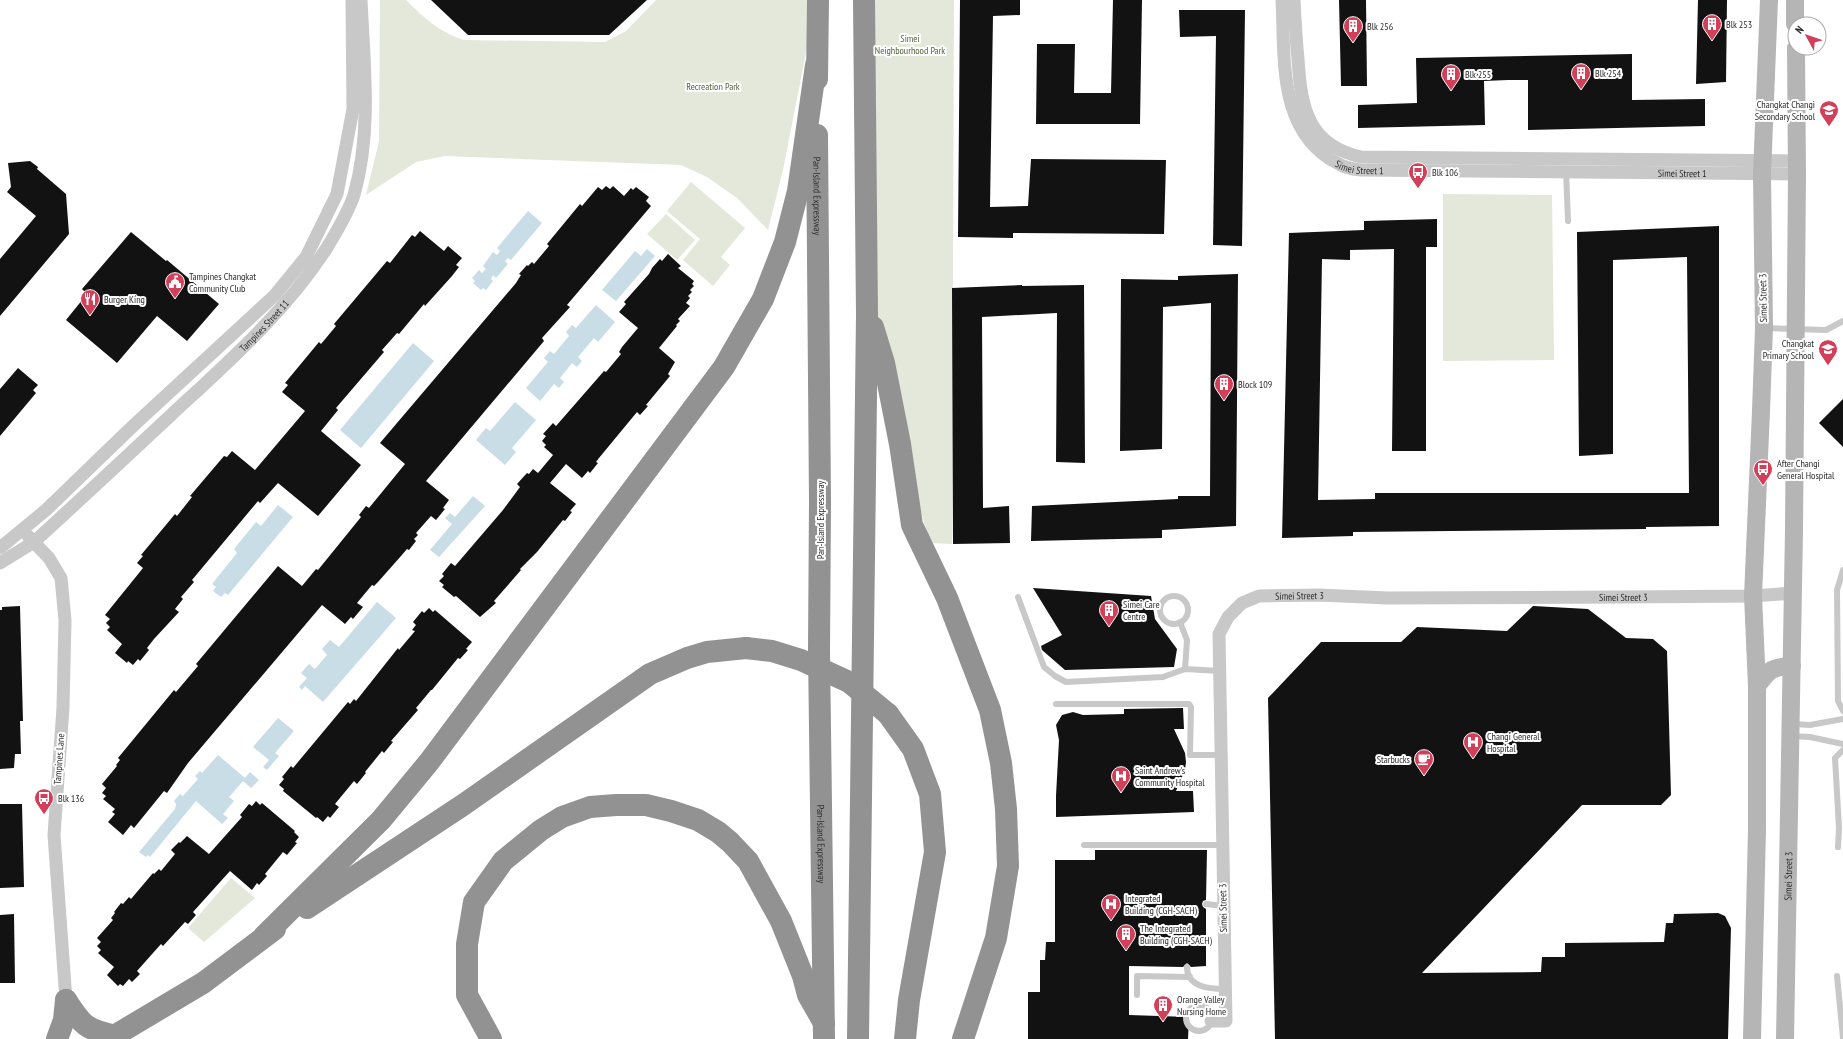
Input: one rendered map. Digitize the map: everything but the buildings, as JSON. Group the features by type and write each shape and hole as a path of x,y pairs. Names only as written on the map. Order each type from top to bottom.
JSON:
{"highway":[{"name":"Pan-Island Expressway","path":"818,0 816,64 824,1032"},
{"path":"858,1039 867,315 864,0"},
{"path":"264,936 381,820 430,762 724,367 763,299 785,242 798,191 816,64"},
{"path":"867,315 879,344 884,363 900,444 912,525 947,598 990,710 1001,763 1006,809 1008,866 996,938 963,1039"},
{"path":"66,1000 80,1022 96,1032 112,1037 203,983 264,936 463,805 650,674 680,660 707,652 746,648 772,651 801,660 849,682 888,714 913,749 930,794 935,852 909,1000 905,1039"},
{"path":"491,1039 467,995 467,944 474,902 503,861 541,830 562,817 590,807 616,805 646,805 671,810 698,820 718,832 748,861 781,921 824,1032"},
{"path":"57,1039 64,1020 66,1000"}],"main road":[{"name":"Simei Street 3","path":"1752,1039 1756,885 1757,686 1753,596 1764,328 1763,168 1769,0"},
{"path":"1795,0 1795,16"},
{"name":"Simei Street 3","path":"1785,1039 1787,856 1792,666 1796,329 1796,56"},
{"path":"1757,686 1772,668 1792,666"}],"street":[{"name":"Tampines Street 11","path":"0,548 23,531 311,260 337,194 353,109 352,0"},
{"name":"Tampines Street 11","path":"0,563 34,542 274,318 311,260 345,218 354,195 361,164 366,112 361,0"},
{"name":"Simei Street 1","path":"1282,0 1287,93 1297,124 1308,140 1321,154 1340,165 1360,170 1566,166 1797,168"},
{"name":"Simei Street 1","path":"1294,0 1300,91 1308,118 1317,132 1329,144 1345,154 1362,157 1566,166"},
{"name":"Tampines Lane","path":"23,531 49,558 61,578 65,620 64,701 54,834 66,1000"},
{"name":"Simei Street 3","path":"1211,1021 1226,1021 1219,634 1228,617 1242,602 1259,596 1319,595 1387,598 1753,596 1793,594"}],"lane":[{"path":"1566,166 1568,221"},
{"path":"1764,328 1826,330 1843,321"},
{"path":"1843,570 1837,590 1838,701 1843,711"},
{"path":"1171,596 1179,596 1185,602 1188,609 1186,617 1180,622 1172,624 1165,621 1160,614 1160,606 1164,599 1171,596"},
{"path":"1018,597 1044,667 1055,676 1066,682 1163,677 1185,669 1220,671"},
{"path":"1180,622 1187,640 1185,669"},
{"path":"1056,704 1188,704 1191,707 1190,754 1221,755"},
{"path":"1791,730 1843,719"},
{"path":"1791,730 1810,737 1843,744"},
{"path":"1838,847 1839,828 1835,758 1843,750"},
{"path":"1084,845 1222,845"},
{"path":"1206,904 1223,906"},
{"path":"1187,966 1190,977 1197,984 1208,989 1225,990"},
{"path":"1136,995 1136,976 1190,977"},
{"path":"1837,976 1843,1038"},
{"path":"1200,1006 1210,1013 1211,1021 1210,1025 1203,1030 1195,1030 1186,1022 1187,1014 1192,1007 1200,1006"}],"green space":[{"name":"Recreation Park","path":"380,0 406,0 425,18 440,29 464,40 605,42 626,31 656,0 813,0 813,17 783,170 768,230 737,198 707,177 681,165 445,156 416,162 366,195 379,141"},
{"name":"Simei Neighbourhood Park","path":"867,0 954,0 952,544 930,543 902,445 878,338"},
{"path":"691,182 745,228 721,257 730,265 713,286 683,260 700,239 667,211"},
{"path":"1443,194 1552,195 1554,360 1443,361"},
{"path":"666,214 695,240 677,260 647,234"},
{"path":"231,878 255,898 204,942 188,928"}],"water":[{"path":"528,211 542,223 511,260 508,258 505,261 508,264 496,278 493,275 491,279 493,281 486,290 483,288 481,290 473,283 475,281 472,278 479,270 482,273 486,269 483,266 493,252 497,255 500,251 497,248"},
{"path":"647,249 655,256 616,301 602,290 635,251 641,256"},
{"path":"596,305 615,322 598,342 594,338 578,357 582,361 577,367 572,363 560,378 564,382 559,388 554,384 540,401 526,388 548,362 544,358 550,351 554,354 569,336 566,332 572,325 576,328"},
{"path":"413,343 434,361 361,448 340,430"},
{"path":"515,402 536,420 512,448 516,452 505,465 476,440 486,428 490,431"},
{"path":"473,496 485,506 439,557 430,550 452,524 445,518 450,513 455,517"},
{"path":"278,505 293,517 228,595 225,593 221,597 213,591 216,587 212,584 237,553 234,549 256,522 261,526"},
{"path":"377,602 396,618 323,702 305,686 302,690 299,687 307,678 301,673 309,664 315,669 327,655 322,649 330,640 339,647"},
{"path":"278,718 294,731 275,753 279,756 267,770 263,767 269,760 253,747"},
{"path":"218,755 245,778 250,772 259,780 251,788 243,781 229,797 234,801 223,814 228,818 222,824 196,801 150,857 148,855 146,857 139,852 175,809 176,804 174,801 180,794 183,796 198,779 195,776 200,771 202,773"}],"place":[{"name":"Blk 253","path":"1712,41"},
{"name":"Blk 256","path":"1353,43"},
{"name":"Blk 254","path":"1581,90"},
{"name":"Blk 255","path":"1451,91"},
{"name":"Changkat Changi Secondary School","path":"1829,127"},
{"name":"Blk 106","path":"1418,189"},
{"name":"Tampines Changkat Community Club","path":"175,299"},
{"name":"Burger King","path":"90,316"},
{"name":"Changkat Primary School","path":"1828,366"},
{"name":"Block 109","path":"1224,401"},
{"name":"After Changi General Hospital","path":"1763,486"},
{"name":"Simei Care Centre","path":"1109,627"},
{"name":"Changi General Hospital","path":"1473,759"},
{"name":"Starbucks","path":"1424,776"},
{"name":"Saint Andrew's Community Hospital","path":"1121,793"},
{"name":"Blk 136","path":"44,815"},
{"name":"Integrated Building (CGH-SACH)","path":"1111,921"},
{"name":"The Integrated Building (CGH-SACH)","path":"1126,951"},
{"name":"Orange Valley Nursing Home","path":"1163,1022"}]}
